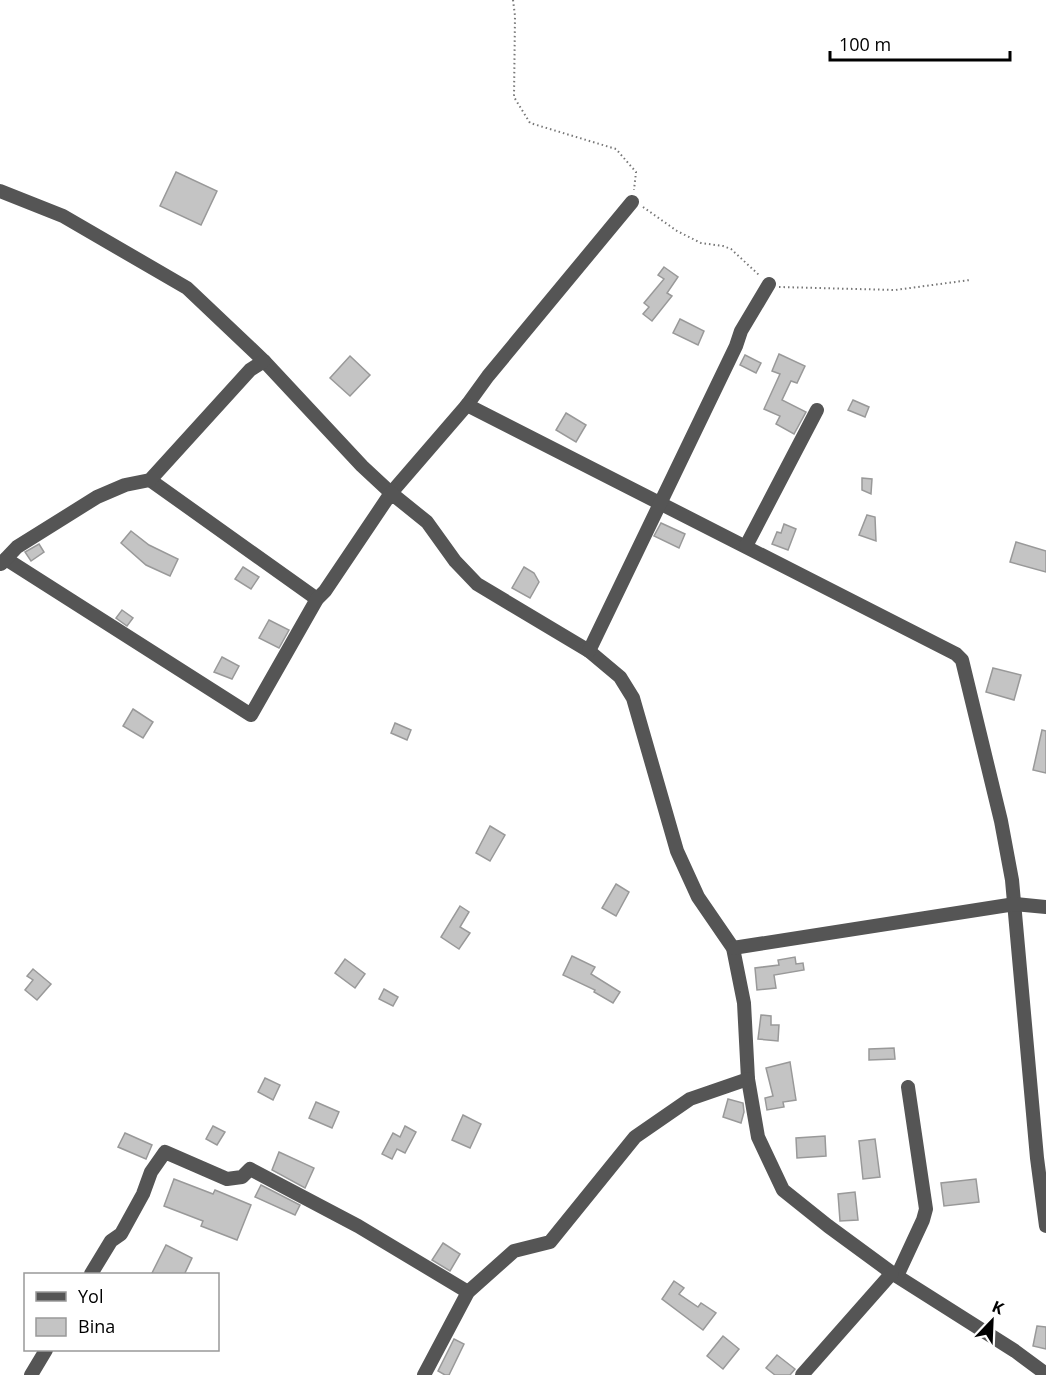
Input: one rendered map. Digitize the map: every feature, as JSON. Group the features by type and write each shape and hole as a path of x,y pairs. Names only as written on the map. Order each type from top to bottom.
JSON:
{"street":[{"path":"0,191 63,216 187,288 264,361 362,466 427,522 455,561 477,584 589,651 620,677 633,698 677,852 698,897 733,948 744,1003 748,1079 758,1137 783,1190 894,1274 1015,1351 1046,1374"},
{"path":"264,361 250,370 150,480 125,485 97,497 16,547 3,562 252,715 317,599 325,591 392,493 632,202"},
{"path":"589,651 741,331 769,284"},
{"path":"466,405 661,502 956,654 962,660 1001,821 1015,904 1037,1158 1046,1226"},
{"path":"746,546 817,410"},
{"path":"150,480 317,599"},
{"path":"733,948 1015,904 1046,907"},
{"path":"424,1375 468,1292 514,1251 550,1242 635,1137 690,1099 748,1079"},
{"path":"802,1375 894,1274 923,1220 926,1209 908,1087"},
{"path":"92,1273 111,1241 122,1234 143,1194 151,1172 165,1152 227,1179 242,1176 250,1169 358,1226 468,1292"},
{"path":"31,1375 45,1351"}],"path":[{"path":"513,0 515,16 514,97 530,123 616,148 636,172 632,202 649,210 677,231 701,243 730,249 769,284 779,287 895,290 970,280"}],"building":[{"path":"176,172 217,191 201,225 160,206"},
{"path":"664,267 678,277 667,293 672,296 652,321 643,314 649,307 644,303 664,279 658,275"},
{"path":"680,319 704,331 698,345 673,333"},
{"path":"779,354 805,366 797,383 791,381 782,400 806,412 794,434 776,424 780,416 764,409 780,374 772,371"},
{"path":"745,355 761,363 756,373 740,365"},
{"path":"350,356 370,375 350,396 330,378"},
{"path":"853,400 869,407 865,417 848,410"},
{"path":"566,413 586,425 576,442 556,430"},
{"path":"862,478 872,479 871,494 862,490"},
{"path":"867,515 875,517 876,541 859,535"},
{"path":"661,523 685,534 679,548 654,536"},
{"path":"784,524 796,529 788,550 772,544 777,532 781,533"},
{"path":"131,531 149,545 178,559 170,576 146,565 121,543"},
{"path":"1016,542 1046,551 1046,572 1010,562"},
{"path":"39,544 44,552 31,561 25,552"},
{"path":"243,567 259,577 251,589 235,579"},
{"path":"524,567 534,573 539,582 530,598 512,588"},
{"path":"122,610 133,618 127,626 116,618"},
{"path":"269,620 289,630 279,648 259,638"},
{"path":"222,657 239,666 232,679 214,672"},
{"path":"993,668 1021,675 1014,700 986,692"},
{"path":"133,709 153,722 143,738 123,726"},
{"path":"395,723 411,730 407,740 391,733"},
{"path":"1042,730 1046,731 1046,773 1033,770"},
{"path":"490,826 505,835 490,861 476,853"},
{"path":"616,884 629,892 616,916 602,908"},
{"path":"460,906 469,912 460,927 470,933 459,949 441,937"},
{"path":"572,956 595,967 591,974 620,992 613,1003 594,992 595,990 563,975"},
{"path":"795,957 796,964 803,963 804,970 774,975 776,988 757,990 755,968 779,965 778,960"},
{"path":"345,959 365,974 355,988 335,973"},
{"path":"33,969 51,984 37,1000 25,990 33,980 27,976"},
{"path":"384,989 398,997 393,1006 379,999"},
{"path":"761,1015 771,1016 771,1025 779,1025 778,1041 758,1039"},
{"path":"894,1048 895,1059 869,1060 869,1049"},
{"path":"790,1062 796,1100 783,1102 784,1107 767,1110 765,1098 773,1096 766,1068"},
{"path":"265,1078 280,1085 273,1100 258,1092"},
{"path":"728,1099 743,1103 744,1112 741,1123 723,1117"},
{"path":"316,1102 339,1112 332,1128 309,1118"},
{"path":"463,1115 481,1124 470,1148 452,1140"},
{"path":"213,1126 225,1132 217,1145 206,1139"},
{"path":"405,1126 416,1132 405,1153 397,1149 392,1159 382,1154 393,1133 400,1137"},
{"path":"125,1133 152,1145 146,1159 118,1147"},
{"path":"825,1136 826,1156 797,1158 796,1138"},
{"path":"875,1139 880,1177 863,1179 859,1141"},
{"path":"279,1152 314,1168 305,1188 272,1170"},
{"path":"174,1179 213,1194 215,1190 251,1205 237,1240 201,1226 203,1221 164,1206"},
{"path":"976,1179 979,1202 944,1206 941,1183"},
{"path":"261,1185 300,1205 295,1215 255,1197"},
{"path":"855,1192 858,1220 840,1221 838,1194"},
{"path":"443,1243 460,1254 450,1271 432,1260"},
{"path":"166,1245 192,1258 185,1273 152,1273"},
{"path":"674,1281 684,1288 679,1294 698,1307 701,1303 716,1313 703,1330 662,1299"},
{"path":"1037,1326 1046,1327 1046,1349 1033,1346"},
{"path":"723,1336 739,1349 723,1369 707,1356"},
{"path":"454,1339 464,1344 449,1375 445,1375 438,1371"},
{"path":"777,1355 795,1369 790,1375 775,1375 766,1368"}]}
